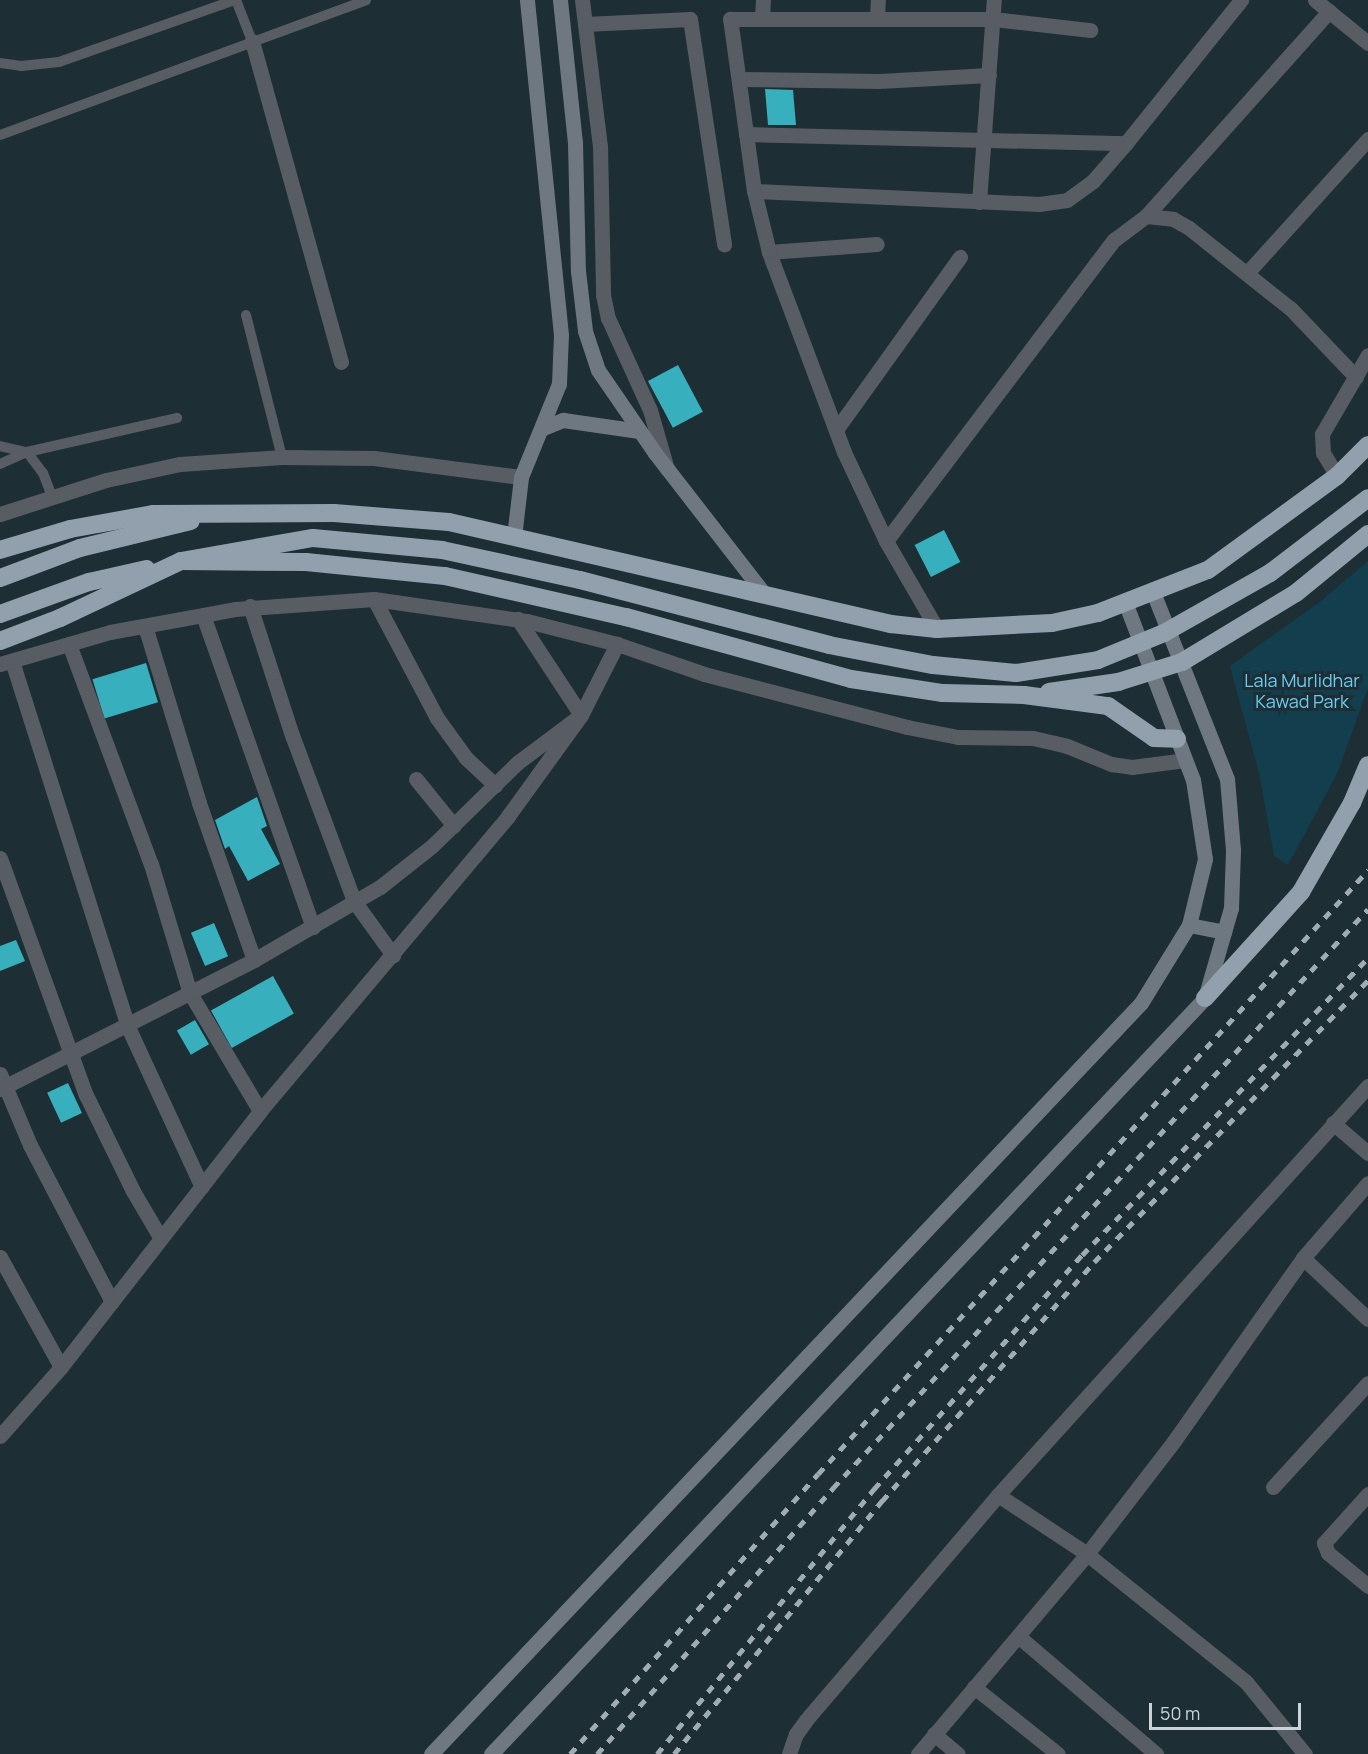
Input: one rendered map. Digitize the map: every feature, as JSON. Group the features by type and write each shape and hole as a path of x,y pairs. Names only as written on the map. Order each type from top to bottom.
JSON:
{"highway":[{"path":"0,550 70,529 153,514 216,516 334,513 449,522 891,624 937,629 1052,623 1125,602 1208,570 1337,476 1368,445"},
{"path":"0,614 90,582 181,561 313,538 442,550 580,580 829,645 933,665 1016,673 1098,660 1164,633 1270,573 1368,498"},
{"path":"0,578 80,548 216,516"},
{"path":"1024,695 1118,682 1153,669 1182,662 1296,593 1368,534"},
{"path":"0,641 60,618 181,561 306,562 445,576 626,617 851,679 944,693 1024,695 1108,706 1154,738 1177,739"},
{"path":"1205,998 1301,892 1352,803 1368,765"}],"street":[{"path":"514,537 521,477 543,428 559,384 561,335 527,0"},
{"path":"560,0 575,142 578,271 585,332 598,370 667,469 765,595"},
{"path":"582,0 600,146 603,295 608,318 650,410 667,469"},
{"path":"762,18 763,0"},
{"path":"877,17 878,0"},
{"path":"979,202 986,139 994,0"},
{"path":"754,191 1039,204 1067,200 1093,181 1241,0"},
{"path":"886,541 1114,240 1146,216 1321,4 1368,43"},
{"path":"937,629 886,541 836,430 769,252 754,191 730,19 877,17 993,19 1090,30"},
{"path":"585,24 690,20 724,244"},
{"path":"252,41 341,362"},
{"path":"740,80 879,81 989,75"},
{"path":"746,134 1126,143"},
{"path":"1247,273 1368,139"},
{"path":"1146,216 1173,219 1247,273 1299,316 1356,377"},
{"path":"769,252 877,244"},
{"path":"836,430 960,257"},
{"path":"556,273 578,271"},
{"path":"1337,476 1323,453 1322,435 1368,355"},
{"path":"543,428 563,420 639,431"},
{"path":"0,514 52,496 180,464 282,457 374,458 521,477"},
{"path":"491,1754 1205,998 1231,908 1233,850 1227,779 1152,590"},
{"path":"374,599 442,726 466,758 495,785"},
{"path":"202,1187 128,1027 6,663 69,644 145,626 250,606 374,599 518,620 616,644 704,674 907,727 957,737 1033,738 1066,746 1111,764 1132,767 1185,760"},
{"path":"431,1754 1141,1003 1189,925 1205,859 1193,780 1153,669 1125,602"},
{"path":"250,606 291,735 354,901 393,955"},
{"path":"202,615 313,927"},
{"path":"518,620 581,715"},
{"path":"145,626 199,803 254,960"},
{"path":"69,644 151,864 190,993 260,1111"},
{"path":"3,1426 61,1367 260,1111 508,816 581,715 616,644"},
{"path":"112,1302 77,1240 2,1084 74,1054 128,1027 313,927 401,872 454,826 531,750 581,715"},
{"path":"416,779 454,826"},
{"path":"0,858 105,1138 160,1237"},
{"path":"1189,925 1224,932"},
{"path":"789,1754 796,1734 806,1720 998,1495 1368,1086"},
{"path":"1334,1123 1368,1153"},
{"path":"918,1754 1087,1554 1174,1441 1303,1258 1368,1183"},
{"path":"0,1257 61,1367"},
{"path":"1303,1258 1368,1319"},
{"path":"1273,1487 1368,1383"},
{"path":"1368,1494 1324,1543 1328,1552 1368,1586"},
{"path":"998,1495 1087,1554 1246,1682 1305,1754"},
{"path":"1018,1636 1156,1754"},
{"path":"974,1687 1058,1754"},
{"path":"934,1734 958,1754"}],"lane":[{"path":"0,63 21,66 58,62 235,0 252,41"},
{"path":"0,135 366,0"},
{"path":"246,315 282,457"},
{"path":"0,464 27,452 177,418"},
{"path":"0,446 27,452 43,472 52,496"}],"green space":[{"name":"Lala Murlidhar Kawad Park","path":"1368,561 1368,688 1337,774 1288,865 1274,856 1259,773 1230,666 1321,601"}],"building":[{"path":"765,89 793,90 796,125 768,125"},
{"path":"678,365 703,412 673,428 648,381"},
{"path":"944,530 960,562 931,577 915,545"},
{"path":"146,663 158,702 104,719 92,679"},
{"path":"257,797 267,826 261,829 280,864 248,881 229,846 225,849 215,820"},
{"path":"214,923 228,956 205,966 191,933"},
{"path":"16,940 25,961 0,971 0,946"},
{"path":"273,976 294,1014 232,1048 211,1010"},
{"path":"195,1020 209,1044 191,1055 177,1030"},
{"path":"68,1083 82,1113 61,1123 47,1093"}],"railway":[{"path":"570,1754 818,1474 1368,870"},
{"path":"597,1754 833,1488 1368,909"},
{"path":"657,1754 874,1489 1082,1255 1368,958"},
{"path":"674,1754 882,1501 1094,1262 1368,980"}]}
